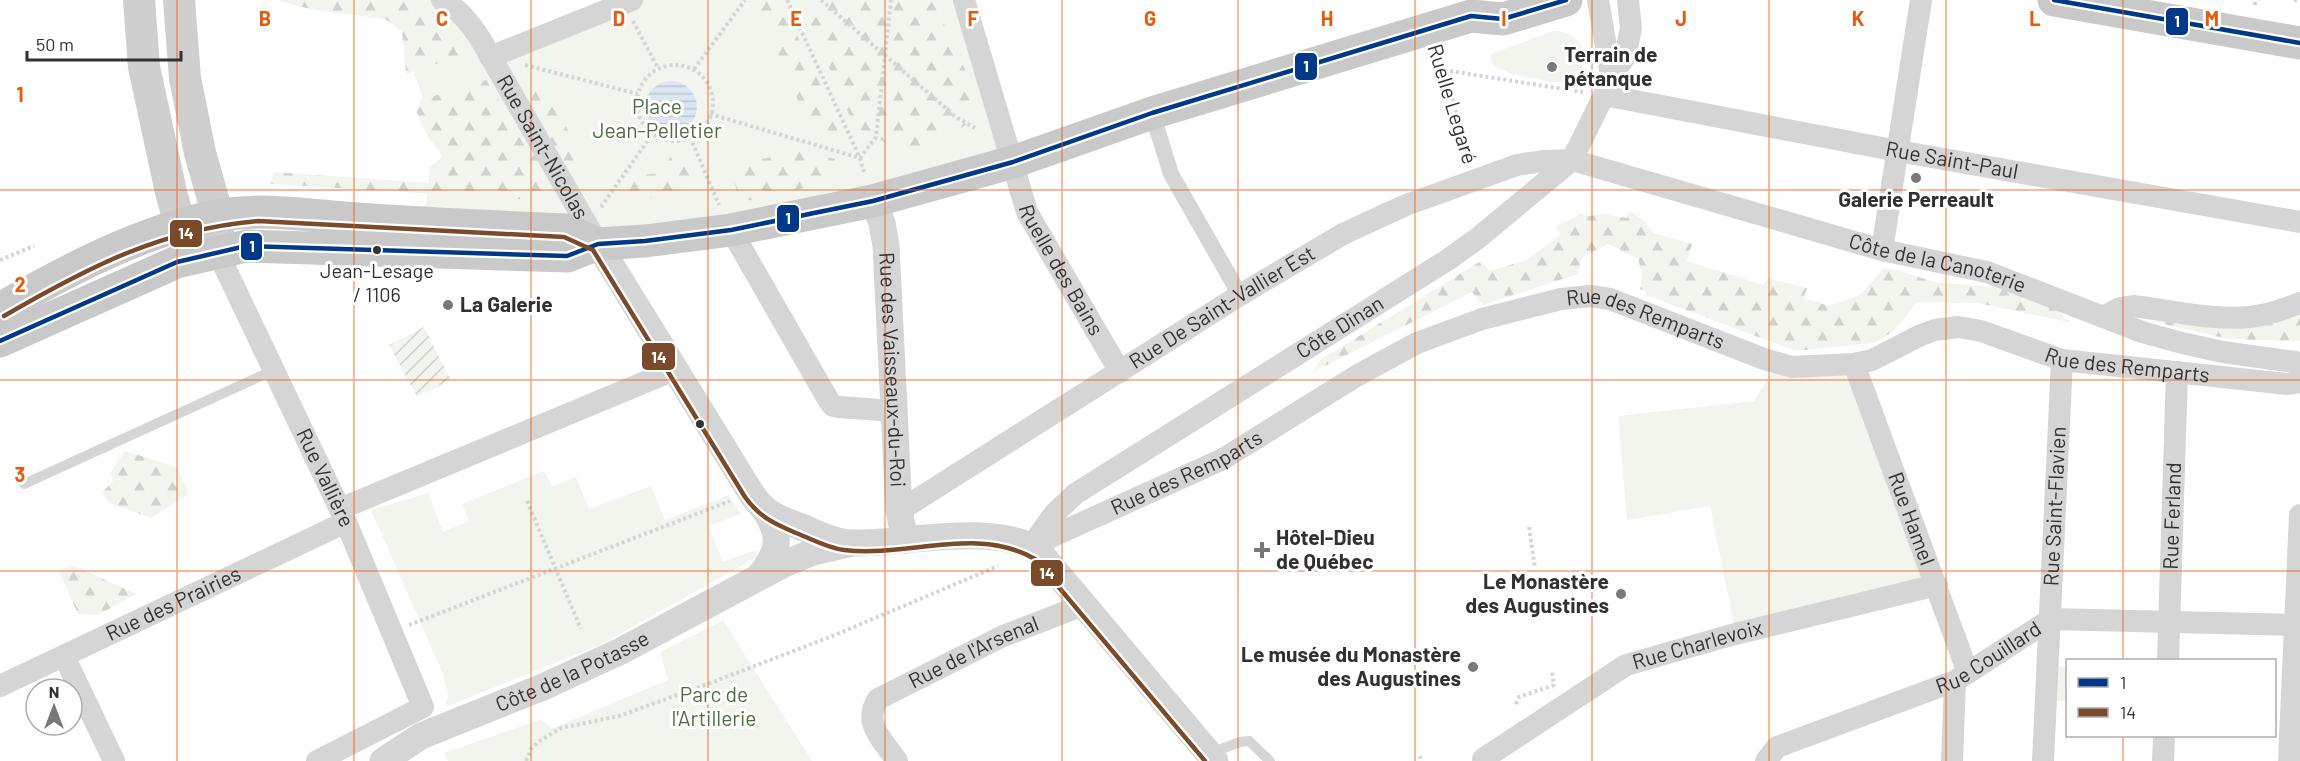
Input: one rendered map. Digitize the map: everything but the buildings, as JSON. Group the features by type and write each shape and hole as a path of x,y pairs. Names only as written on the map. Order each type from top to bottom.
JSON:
{"main road":[{"path":"139,0 144,67 180,225 218,253"},
{"path":"179,0 190,112 218,216 218,253"},
{"path":"0,341 177,262 246,246 567,256 598,244 645,241 725,217 868,187 1013,162 1152,113 1428,29 1480,8 1503,19 1566,0"},
{"path":"2054,0 2300,43"},
{"path":"0,309 106,254 156,232 218,216 258,213 566,231 598,244"}],"street":[{"name":"Rue Saint-Nicolas","path":"442,0 453,6 468,21 598,244 758,503"},
{"name":"Ruelle des Bains","path":"964,0 1027,212 1120,372"},
{"path":"1598,0 1608,86"},
{"name":"Côte Dinan","path":"1031,546 1059,509 1075,494 1449,259 1487,231 1572,160 1608,86 1625,57 1631,28 1628,0"},
{"path":"1882,250 1921,0"},
{"path":"490,57 631,8"},
{"name":"Rue Saint-Paul","path":"1608,86 1898,151 2300,222"},
{"path":"1152,113 1171,174 1240,295"},
{"name":"Rue De Saint-Vallier Est","path":"899,511 1240,295 1343,234 1370,220 1516,165 1572,160"},
{"name":"Côte de la Canoterie","path":"1572,160 1882,250 1987,272 2142,332 2223,352 2295,362 2300,369"},
{"name":"Rue des Vaisseaux-du-Roi","path":"868,187 882,223 886,246 899,511 905,540"},
{"path":"725,217 833,406 893,411"},
{"name":"Rue Vallière","path":"218,253 343,516 423,707 317,761"},
{"name":"Rue des Remparts","path":"1031,546 1223,459 1358,375 1418,343 1482,319 1561,299 1590,296 1610,299 1778,364 1792,367 1854,364 1872,360 1921,335 1935,330 1958,327 1981,331 2062,360 2288,384 2300,382"},
{"path":"2103,317 2120,308 2133,306 2229,317 2250,317 2280,311 2300,303"},
{"name":"Rue Saint-Flavien","path":"2043,761 2062,360"},
{"name":"Rue Hamel","path":"1854,364 1937,585 1962,677"},
{"name":"Rue des Prairies","path":"0,686 343,516 674,370"},
{"name":"Rue Ferland","path":"2168,659 2177,372"},
{"path":"758,503 849,543 996,537 1031,546 1083,605 1207,759"},
{"path":"758,503 774,527 777,546 771,561 759,577"},
{"path":"2289,761 2296,699 2300,515"},
{"name":"Côte de la Potasse","path":"383,761 421,736 543,687 611,655 759,577 813,552 849,543"},
{"name":"Rue Charlevoix","path":"1484,760 1626,665 1735,634 1937,585"},
{"name":"Rue de l'Arsenal","path":"897,761 874,727 872,708 878,699 1001,638 1083,605"},
{"name":"Rue Couillard","path":"1766,761 1778,747 1962,677 2051,619 2298,625"},
{"path":"64,656 114,761"},
{"path":"1952,761 1962,677"},
{"path":"2163,761 2164,737"}],"lane":[{"path":"24,484 274,370"},
{"path":"1207,759 1240,742 1249,741 1270,761"}],"path":[{"path":"693,69 745,0"},
{"path":"788,0 860,158 868,187"},
{"path":"821,0 956,117 975,128"},
{"path":"860,158 876,137 891,0"},
{"path":"2294,0 2300,1"},
{"path":"631,8 658,68"},
{"name":"Ruelle Legaré","path":"1428,29 1444,70 1474,179"},
{"path":"520,64 638,94"},
{"path":"670,65 682,65 693,69 710,87 712,99 710,114 701,130 690,137 674,141 652,133 641,121 637,111 638,94 648,75 658,68 670,65"},
{"path":"1444,70 1608,86"},
{"path":"710,114 860,158"},
{"path":"601,207 652,133"},
{"path":"690,137 725,217"},
{"path":"0,260 34,246"},
{"path":"527,501 581,629"},
{"path":"392,632 555,569 758,503"},
{"path":"1529,527 1535,568"},
{"path":"526,761 531,749 538,742 561,728 619,716 713,682 836,635 998,566"},
{"path":"1516,704 1519,697 1554,685 1552,670"}],"green space":[{"path":"278,0 401,0 428,10 466,54 406,74 402,32 389,21 318,10"},
{"name":"Place Jean-Pelletier","path":"401,0 442,0 491,56 632,0 964,0 1013,162 645,241 424,224 430,167 442,157 403,39"},
{"path":"755,0 780,0 844,135 841,146 813,136 770,35 752,4"},
{"path":"800,0 933,0 974,89 969,123 931,147 895,150 873,134 855,128"},
{"path":"1553,31 1573,36 1583,50 1583,66 1578,75 1572,79 1565,82 1550,82 1533,79 1505,71 1492,62 1493,53"},
{"path":"536,74 586,162 579,175 562,171 520,75"},
{"path":"486,80 560,193 534,200 271,184 273,172 430,183 447,161 428,137 416,111 421,100"},
{"path":"678,146 696,186 667,196 620,201 629,176 660,173"},
{"path":"802,150 835,159 828,181 757,201 741,199 727,167"},
{"path":"1630,211 1644,221 1654,233 1692,244 1687,261 1764,285 1767,278 1807,288 1804,298 1829,306 1860,295 1884,268 1934,282 1992,287 2048,301 2069,322 1978,303 1917,302 1894,331 1874,343 1795,351 1646,295 1645,291 1640,289 1642,274 1638,259 1608,244 1582,258 1578,274 1483,305 1472,292 1313,372 1320,360 1481,261 1490,271 1526,260 1561,235 1556,227 1580,214 1627,218"},
{"path":"2300,316 2300,341 2228,339 2151,321 2245,324"},
{"path":"424,327 451,380 417,397 389,345"},
{"path":"1777,364 1854,364 1925,584 1734,625 1710,506 1627,520 1618,416 1754,401"},
{"path":"125,451 177,467 189,494 151,518 109,503 102,493 113,481 110,473"},
{"path":"544,471 552,486 576,477 589,509 651,486 665,520 729,495 741,514 709,526 723,562 755,550 757,557 602,644 446,707 448,694 443,674 371,510 428,493 443,532 469,521 462,504"},
{"path":"71,564 136,594 98,615 78,614 59,571"},
{"name":"Parc de l'Artillerie","path":"723,620 812,761 448,761 444,753 542,719 551,729 668,680 660,652"},
{"path":"2057,666 2066,667 2066,701 2055,701"}],"shaded area":[{"path":"666,81 676,81 690,88 697,107 690,126 676,133 666,133 656,129 649,122 645,112 645,102 649,92 656,85"}],"transit line":[{"name":"1","path":"0,341 177,262 246,246 567,256 598,244 645,241 731,230 873,201 1013,162 1152,113 1471,16 1503,19 1566,0"},
{"name":"1","path":"2054,0 2300,43"},
{"name":"14","path":"4,316 65,282 126,253 189,232 223,225 258,221 564,237 593,250 745,497 762,515 796,533 844,550 893,550 966,543 989,544 1012,549 1035,559 1205,761"}],"place":[{"name":"Terrain de pétanque","path":"1552,67"},
{"name":"Galerie Perreault","path":"1916,178"},
{"name":"Jean-Lesage / 1106","path":"377,250"},
{"name":"La Galerie","path":"448,305"},
{"name":"Hôtel-Dieu de Québec","path":"1262,550"},
{"name":"Le Monastère des Augustines","path":"1621,594"},
{"name":"Le musée du Monastère des Augustines","path":"1473,667"}]}
